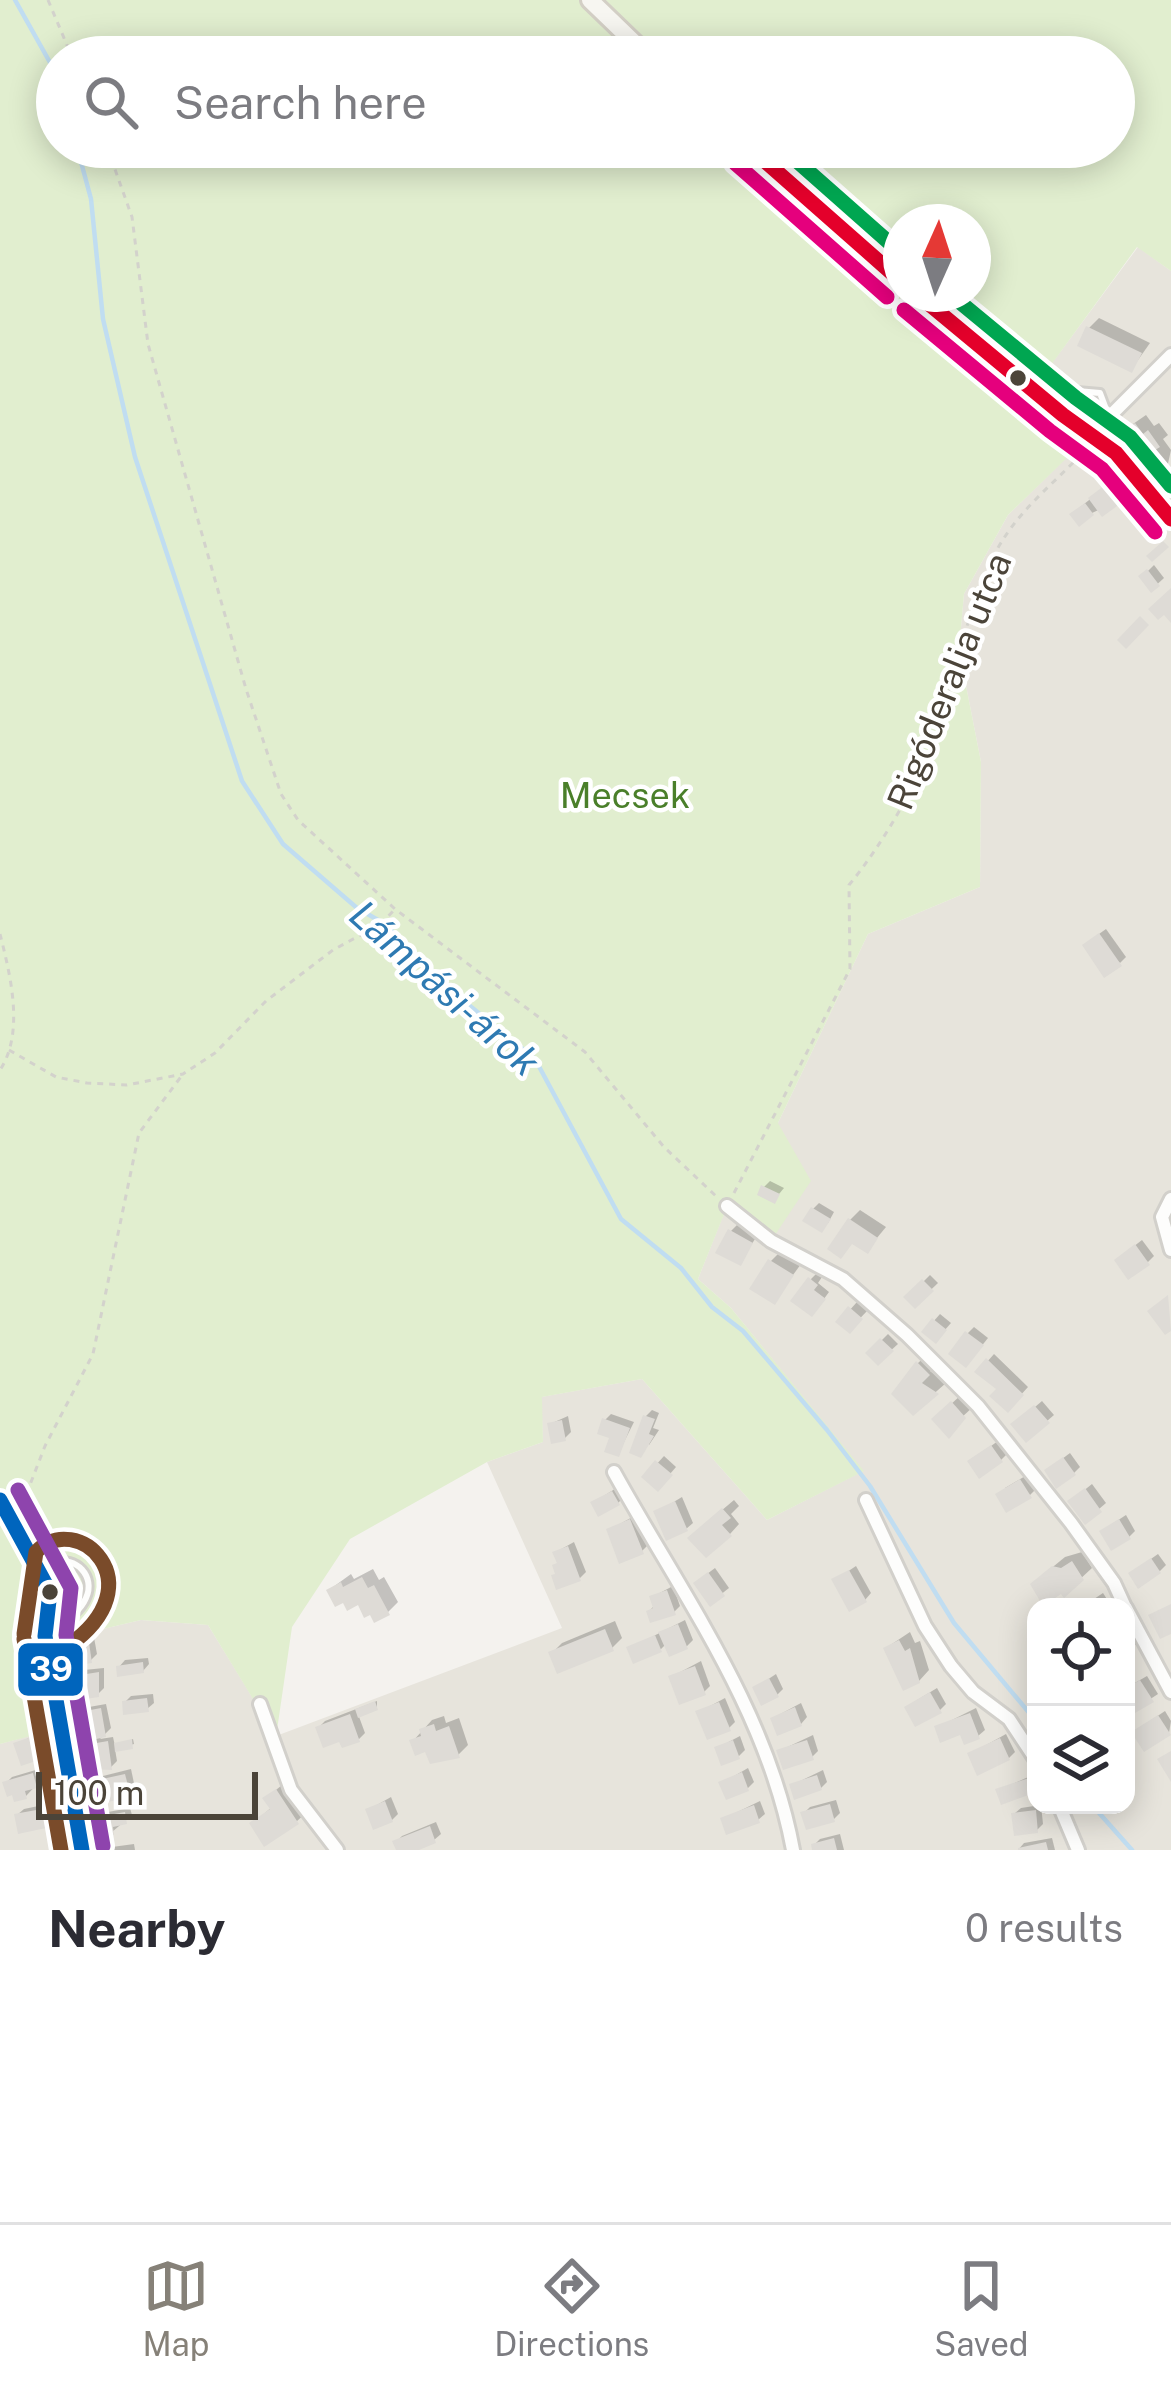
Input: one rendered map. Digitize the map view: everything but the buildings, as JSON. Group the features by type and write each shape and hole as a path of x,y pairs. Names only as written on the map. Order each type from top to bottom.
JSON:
{"street":[{"path":"590,0 627,36"},
{"path":"773,168 883,265"},
{"path":"939,312 1063,416 1116,453 1171,519"},
{"path":"1109,417 1171,355"},
{"path":"1171,1199 1162,1217 1171,1250"},
{"path":"727,1206 772,1240 843,1279 964,1392 1016,1449 1121,1598"},
{"path":"614,1472 714,1640 754,1723 779,1786 793,1850"},
{"path":"0,1500 50,1592 45,1636 82,1850"},
{"path":"866,1500 925,1626 951,1666 974,1692 1009,1719 1027,1746"},
{"path":"1135,1625 1171,1691"},
{"path":"260,1704 291,1790 337,1850"},
{"path":"1063,1814 1078,1850"}],"lane":[{"path":"1063,416 1070,396 1089,390 1100,393 1109,417 1098,439"},
{"path":"45,1636 78,1612 89,1593 89,1582 74,1562 63,1559 54,1563 50,1592"}],"path":[{"path":"49,0 64,36"},
{"path":"114,168 132,218 148,344 246,689 281,794 298,820 395,909 585,1052 664,1147 727,1206"},
{"name":"Rigóderalja utca","path":"727,1206 850,969 849,885 883,844 941,720 990,566 1010,528 1098,439"},
{"path":"35,1534 26,1495 92,1354 140,1133 183,1074 215,1053 253,1012 395,909"},
{"path":"0,934 13,1010 9,1051 0,1070"},
{"path":"9,1051 56,1077 87,1083 127,1085 183,1074"}],"shaded area":[{"path":"1138,247 1171,271 1171,1850 0,1850 0,1744 50,1730 35,1645 141,1620 208,1625 276,1736 562,1628 487,1462 543,1442 541,1397 642,1379 767,1520 863,1471 731,1308 698,1279 727,1206 778,1123 868,934 980,887 981,762 959,650 964,594 1008,515 1072,452 1018,409"}],"green space":[{"name":"Mecsek","path":"0,0 1171,0 1171,271 1137,247 1019,409 1073,452 1008,515 964,594 959,650 981,762 980,887 868,934 778,1123 811,1181 771,1241 727,1207 698,1279 731,1308 864,1471 767,1520 642,1379 542,1397 543,1442 487,1462 350,1539 292,1627 276,1737 208,1625 141,1620 35,1645 50,1731 0,1744"}],"waterway":[{"name":"Lámpási-árok","path":"15,0 36,38"},
{"name":"Lámpási-árok","path":"83,168 91,199 103,319 135,457 242,781 283,844 357,908 385,924 459,997 535,1059 621,1219 681,1268 712,1307 743,1331 827,1430 870,1486 954,1623 1027,1710"},
{"name":"Lámpási-árok","path":"1100,1814 1132,1850"}],"transit line":[{"path":"741,168 883,293"},
{"path":"773,168 883,265"},
{"path":"805,168 883,237"},
{"path":"906,312 1102,469 1155,532"},
{"path":"939,312 1116,453 1171,519"},
{"path":"972,312 1130,437 1171,486"},
{"path":"18,1490 71,1588 66,1635 103,1846"},
{"name":"39","path":"0,1500 50,1592 45,1636 82,1850"},
{"path":"24,1634 36,1552 53,1541 71,1540 101,1559 108,1577 107,1599 94,1622 68,1646"},
{"path":"24,1639 61,1850"}]}
